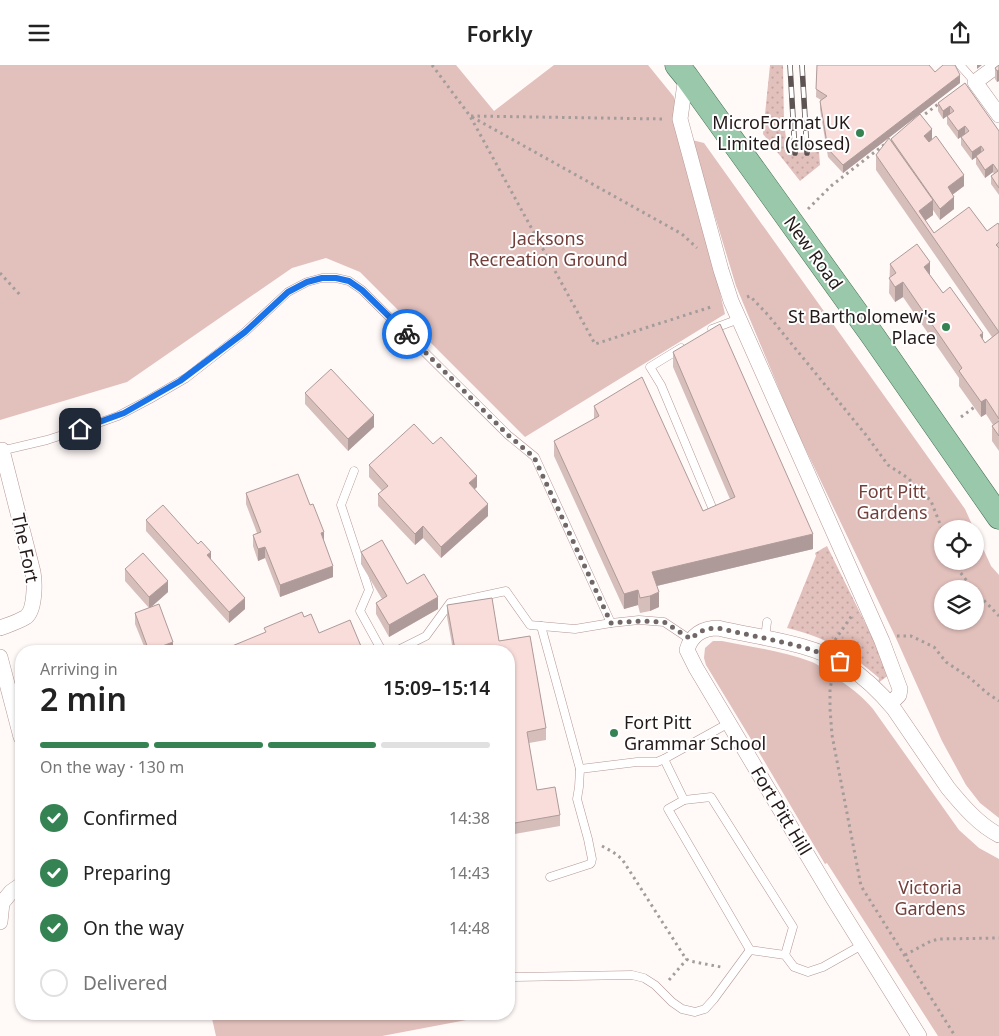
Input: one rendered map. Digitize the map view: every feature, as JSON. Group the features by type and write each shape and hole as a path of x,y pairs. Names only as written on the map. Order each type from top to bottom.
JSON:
{"main road":[{"name":"New Road","path":"681,70 999,517"}],"street":[{"path":"998,65 975,82 999,115"},
{"path":"681,70 680,119 730,301 882,641 900,688 899,695 890,704"},
{"name":"The Fort","path":"0,628 28,615 32,604 34,586 33,572 1,451"},
{"path":"691,639 702,631 715,628 809,649 840,661 861,675 890,704 952,792 981,824 999,835"},
{"name":"Fort Pitt Hill","path":"691,639 687,650 689,655 763,782 918,1036"},
{"path":"0,657 15,714"},
{"path":"0,922 2,903 10,892 15,889"}],"lane":[{"path":"960,65 975,82"},
{"path":"1,451 47,440 124,413 186,378 245,332 288,292 307,282 322,278 336,278 349,281 362,290 508,435 534,457 611,623"},
{"path":"706,333 714,327 739,319"},
{"path":"690,343 650,367 661,385 714,512"},
{"path":"354,471 341,505 369,590 360,611 379,645"},
{"path":"408,645 426,636 450,603 506,591 530,625 575,629 611,623 664,622 691,639"},
{"path":"765,638 767,622"},
{"path":"540,626 580,769 578,799 592,859 592,863 550,877"},
{"path":"580,769 637,762 657,763 729,723"},
{"path":"664,759 684,800"},
{"path":"750,950 668,809 684,800 711,797 793,927 785,955"},
{"path":"750,950 785,955 794,967 808,972 823,967 862,945"},
{"path":"515,977 632,975 644,978 660,989 672,1002 682,1009 695,1012 705,1009 714,999 750,950"}],"path":[{"path":"432,65 470,116 595,344 750,296 768,315 866,435 888,465 908,478 931,501 938,520"},
{"path":"916,121 947,97"},
{"path":"470,116 680,119"},
{"path":"470,116 682,234"},
{"path":"792,225 831,185 885,144"},
{"path":"0,273 21,296"},
{"path":"961,417 979,405"},
{"path":"984,600 999,616"},
{"path":"882,641 895,636 911,636 934,647 946,662 999,701"},
{"path":"840,661 830,688 831,729 860,883 871,904 955,1036"},
{"path":"588,839 610,849 622,859 687,959 727,968 733,974"},
{"path":"904,955 939,939 999,938"},
{"path":"660,989 687,959"}],"green space":[{"name":"Jacksons Recreation Ground","path":"0,65 456,65 494,111 554,65 648,65 674,97 725,314 525,437 360,272 326,258 292,268 127,382 0,420"},
{"path":"770,65 783,65 784,123 788,153 819,152 820,165 800,181 763,134"},
{"name":"Fort Pitt Gardens","path":"692,140 704,143 965,509 970,520 934,520 934,570 984,570 984,551 991,566 999,575 999,818 980,803 966,785 942,741 895,636 794,425 736,286"},
{"path":"827,546 884,661 889,675 878,683 879,678 847,653 814,636 787,628 816,556 815,553"},
{"name":"Victoria Gardens","path":"713,641 756,647 801,658 818,665 850,688 873,709 959,830 979,848 999,859 999,1036 938,1036 827,863 825,864 706,665 704,658 705,648"},
{"path":"212,1020 466,1020 382,1036 216,1036"}],"building":[{"name":"MicroFormat UK Limited (closed)","path":"817,65 929,65 935,72 943,65 955,65 960,75 843,165 828,149 820,101 827,96 816,89"},
{"path":"965,83 999,131 999,188 991,176 998,171 993,164 985,170 976,156 984,150 981,146 972,152 961,137 969,131 965,126 958,131 947,116 954,111 950,106 943,111 938,103"},
{"path":"920,114 932,129 924,136 929,142 936,136 964,175 948,187 954,197 940,209 891,139"},
{"name":"St Bartholomew's Place","path":"889,138 933,200 919,211 934,233 969,207 987,231 998,223 999,242 996,245 999,248 999,332 876,155"},
{"name":"St Bartholomew's Place","path":"917,244 930,262 924,267 943,293 950,287 983,333 980,335 985,343 999,332 999,419 986,399 981,402 959,371 962,368 903,282 895,287 889,278 896,273 890,264"},
{"path":"720,324 813,534 652,572 659,592 640,598 638,590 624,594 554,441 599,416 594,406 642,377 703,511 735,497 673,352"},
{"path":"331,369 374,415 348,439 305,393"},
{"path":"999,421 999,436 992,426"},
{"path":"414,424 433,444 441,437 477,476 469,483 488,504 441,547 423,526 415,534 378,494 388,486 369,465"},
{"path":"298,474 310,505 313,504 324,532 321,533 333,566 280,585 265,547 258,549 253,535 261,532 246,493"},
{"path":"163,505 198,544 201,541 211,552 207,555 245,598 229,612 146,520"},
{"path":"382,540 407,584 424,574 438,597 389,625 376,603 387,596 361,552"},
{"path":"143,553 168,581 149,597 125,569"},
{"path":"492,598 499,641 530,636 546,728 527,732 537,790 555,787 560,815 515,823 515,645 454,645 447,605"},
{"path":"159,604 173,642 165,645 147,645 135,613"},
{"path":"302,612 304,617 311,614 319,633 350,620 360,645 235,645 266,632 264,628"}],"railway":[{"path":"790,65 795,153"},
{"path":"802,65 807,153"}],"way so far":[{"path":"407,334 508,435 534,457 611,623 664,622 691,639 702,631 718,628 798,645 840,661"}],"place":[{"name":"MicroFormat UK Limited (closed)","path":"860,133"},
{"name":"St Bartholomew's Place","path":"946,327"},
{"name":"Fort Pitt Grammar School","path":"614,733"}],"route":[{"path":"80,429 124,413 166,391 245,332 288,292 307,282 322,278 336,278 349,281 362,290 407,334"}]}
